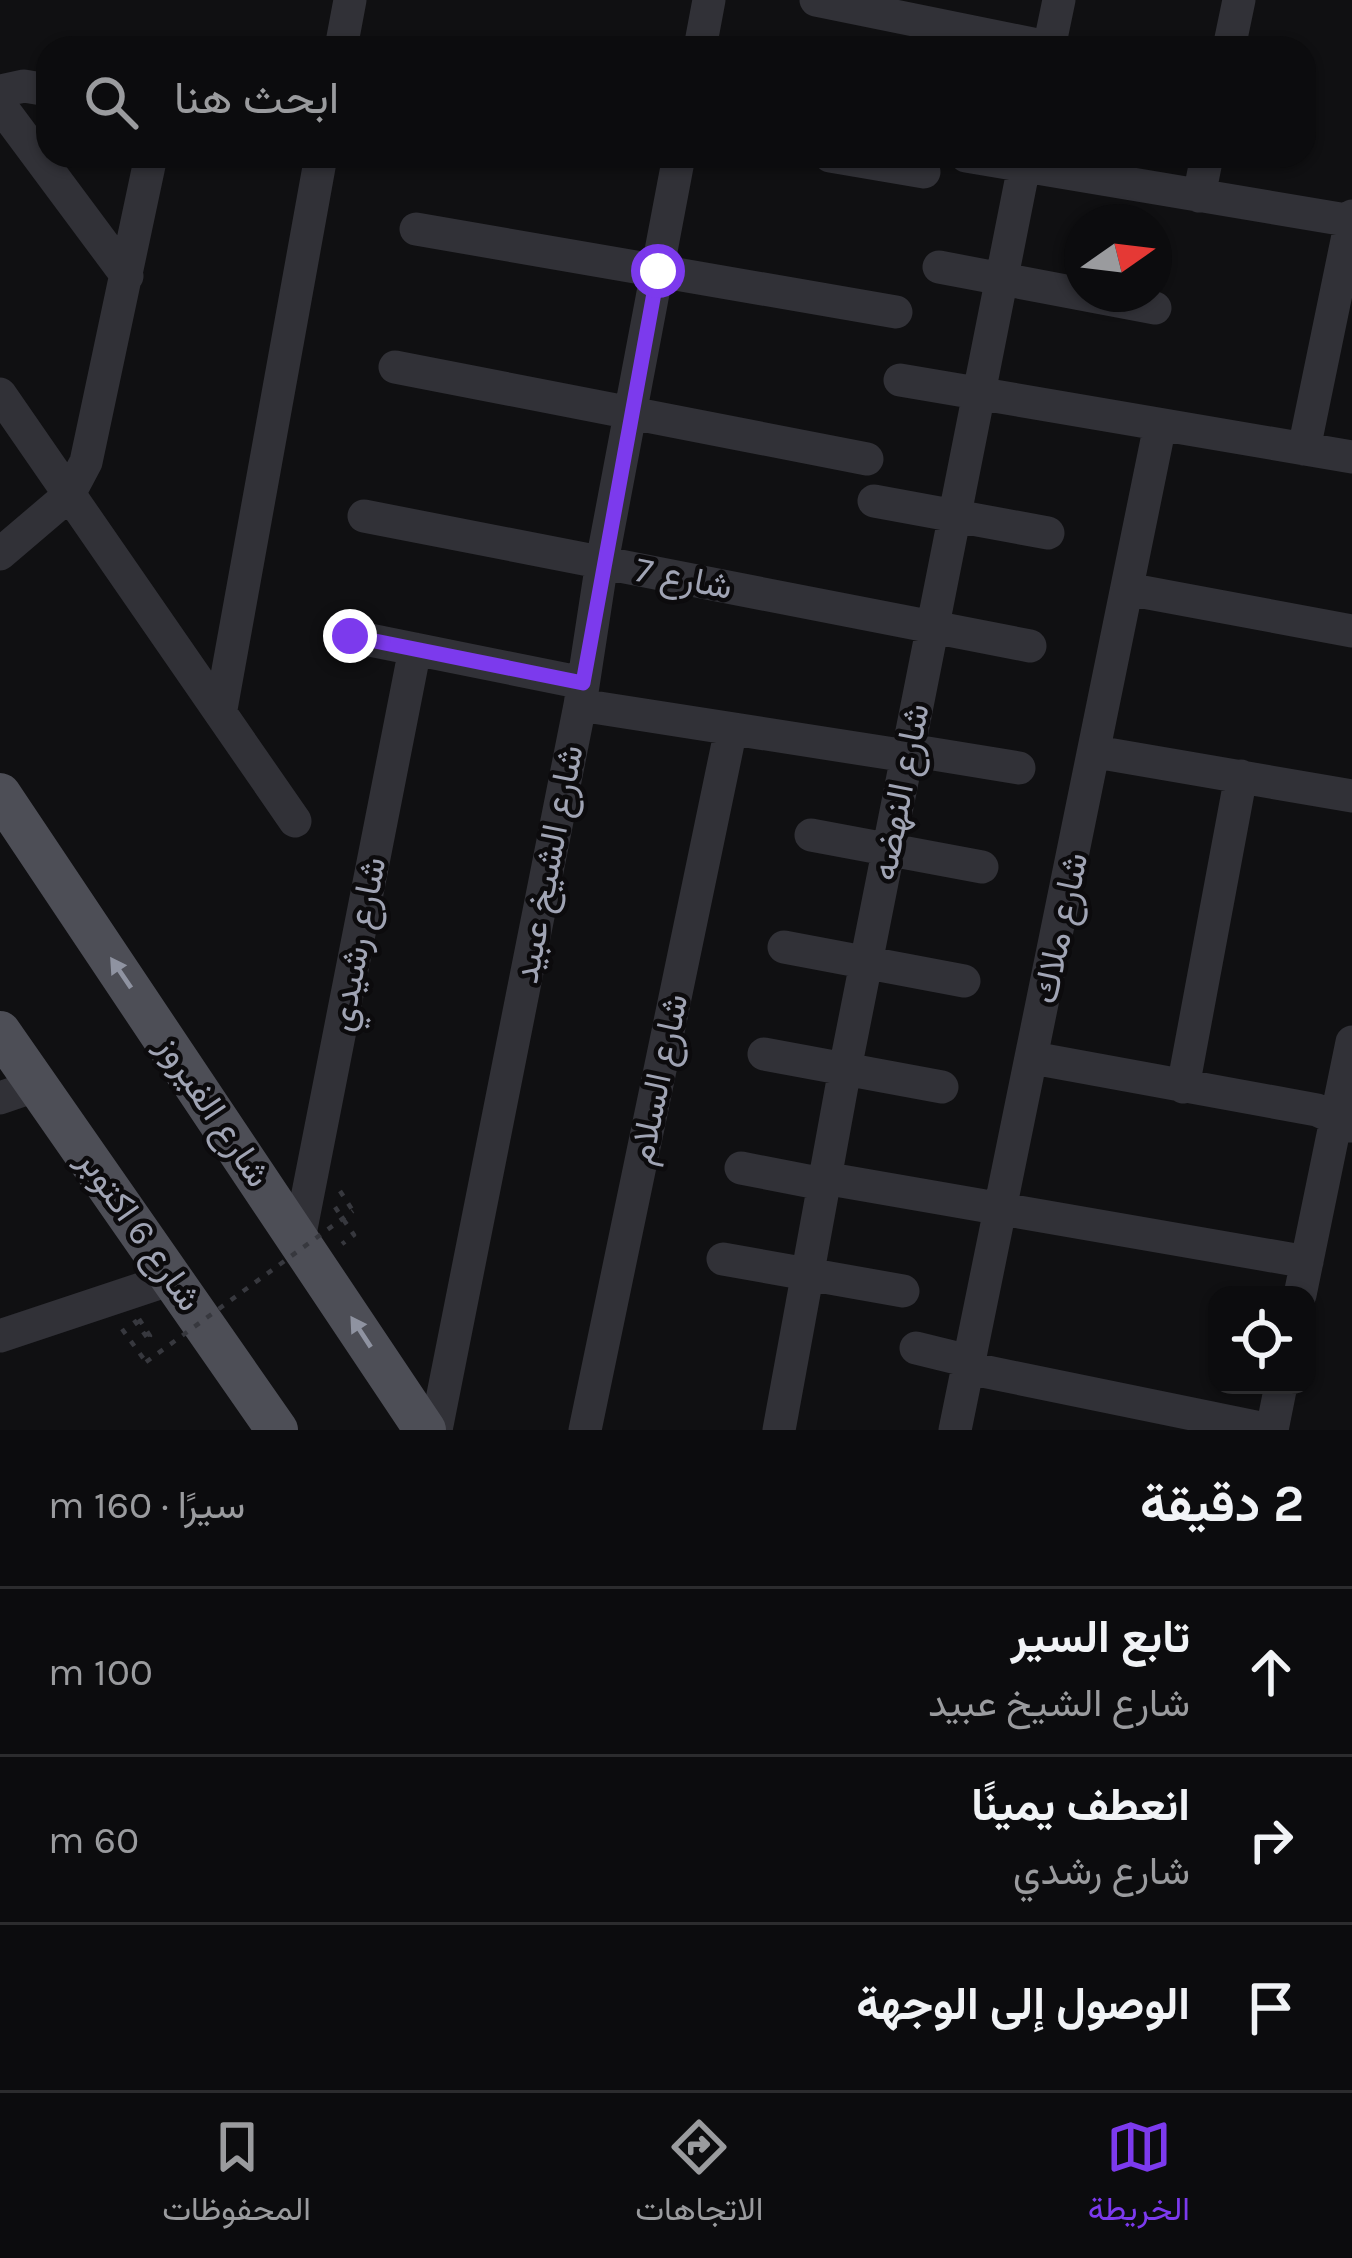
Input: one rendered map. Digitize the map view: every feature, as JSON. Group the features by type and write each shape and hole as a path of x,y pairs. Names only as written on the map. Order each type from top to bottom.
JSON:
{"main road":[{"name":"شارع الفيروز","path":"0,794 425,1430"},
{"name":"شارع 6 اكتوبر","path":"0,1032 19,1091 174,1278 278,1430"}],"street":[{"path":"343,36 350,0"},
{"path":"702,36 709,0"},
{"path":"816,0 992,36"},
{"path":"1052,36 1059,0"},
{"path":"1232,36 1239,0"},
{"path":"0,91 36,88"},
{"path":"0,105 36,153"},
{"path":"47,168 127,276"},
{"path":"0,554 68,496 86,461 149,168"},
{"path":"221,709 319,168"},
{"name":"شارع الشيخ عبيد","path":"436,1430 581,694 677,168"},
{"path":"900,168 924,172"},
{"name":"شارع النهضه","path":"779,1430 823,1181 1025,168"},
{"path":"1061,168 1352,220 1304,449"},
{"path":"1199,196 1205,168"},
{"path":"416,229 896,312"},
{"path":"938,267 1064,291"},
{"path":"395,368 867,459"},
{"path":"900,380 1352,457"},
{"path":"0,394 295,821"},
{"name":"شارع ملاك","path":"955,1430 1160,424"},
{"path":"874,501 1048,532"},
{"name":"شارع 7","path":"364,516 1030,646"},
{"path":"1127,590 1352,631"},
{"path":"350,636 731,729 1018,768"},
{"name":"شارع رشيدي","path":"299,1239 415,649"},
{"name":"شارع السلام","path":"585,1430 731,729"},
{"path":"1096,752 1352,796"},
{"path":"1183,1087 1241,776"},
{"path":"811,835 982,867"},
{"path":"784,947 964,981"},
{"path":"742,1168 1003,1211 1304,1279 1344,1122 1352,1042"},
{"path":"764,1054 942,1088"},
{"path":"1034,1058 1317,1110 1344,1122"},
{"path":"723,1259 904,1291"},
{"path":"0,1336 174,1278"},
{"path":"916,1348 1108,1414 1271,1430 1279,1394"}],"path":[{"path":"114,1319 146,1362 353,1210"},
{"path":"127,1310 148,1340"}],"route":[{"path":"350,636 583,683 658,271"}]}
